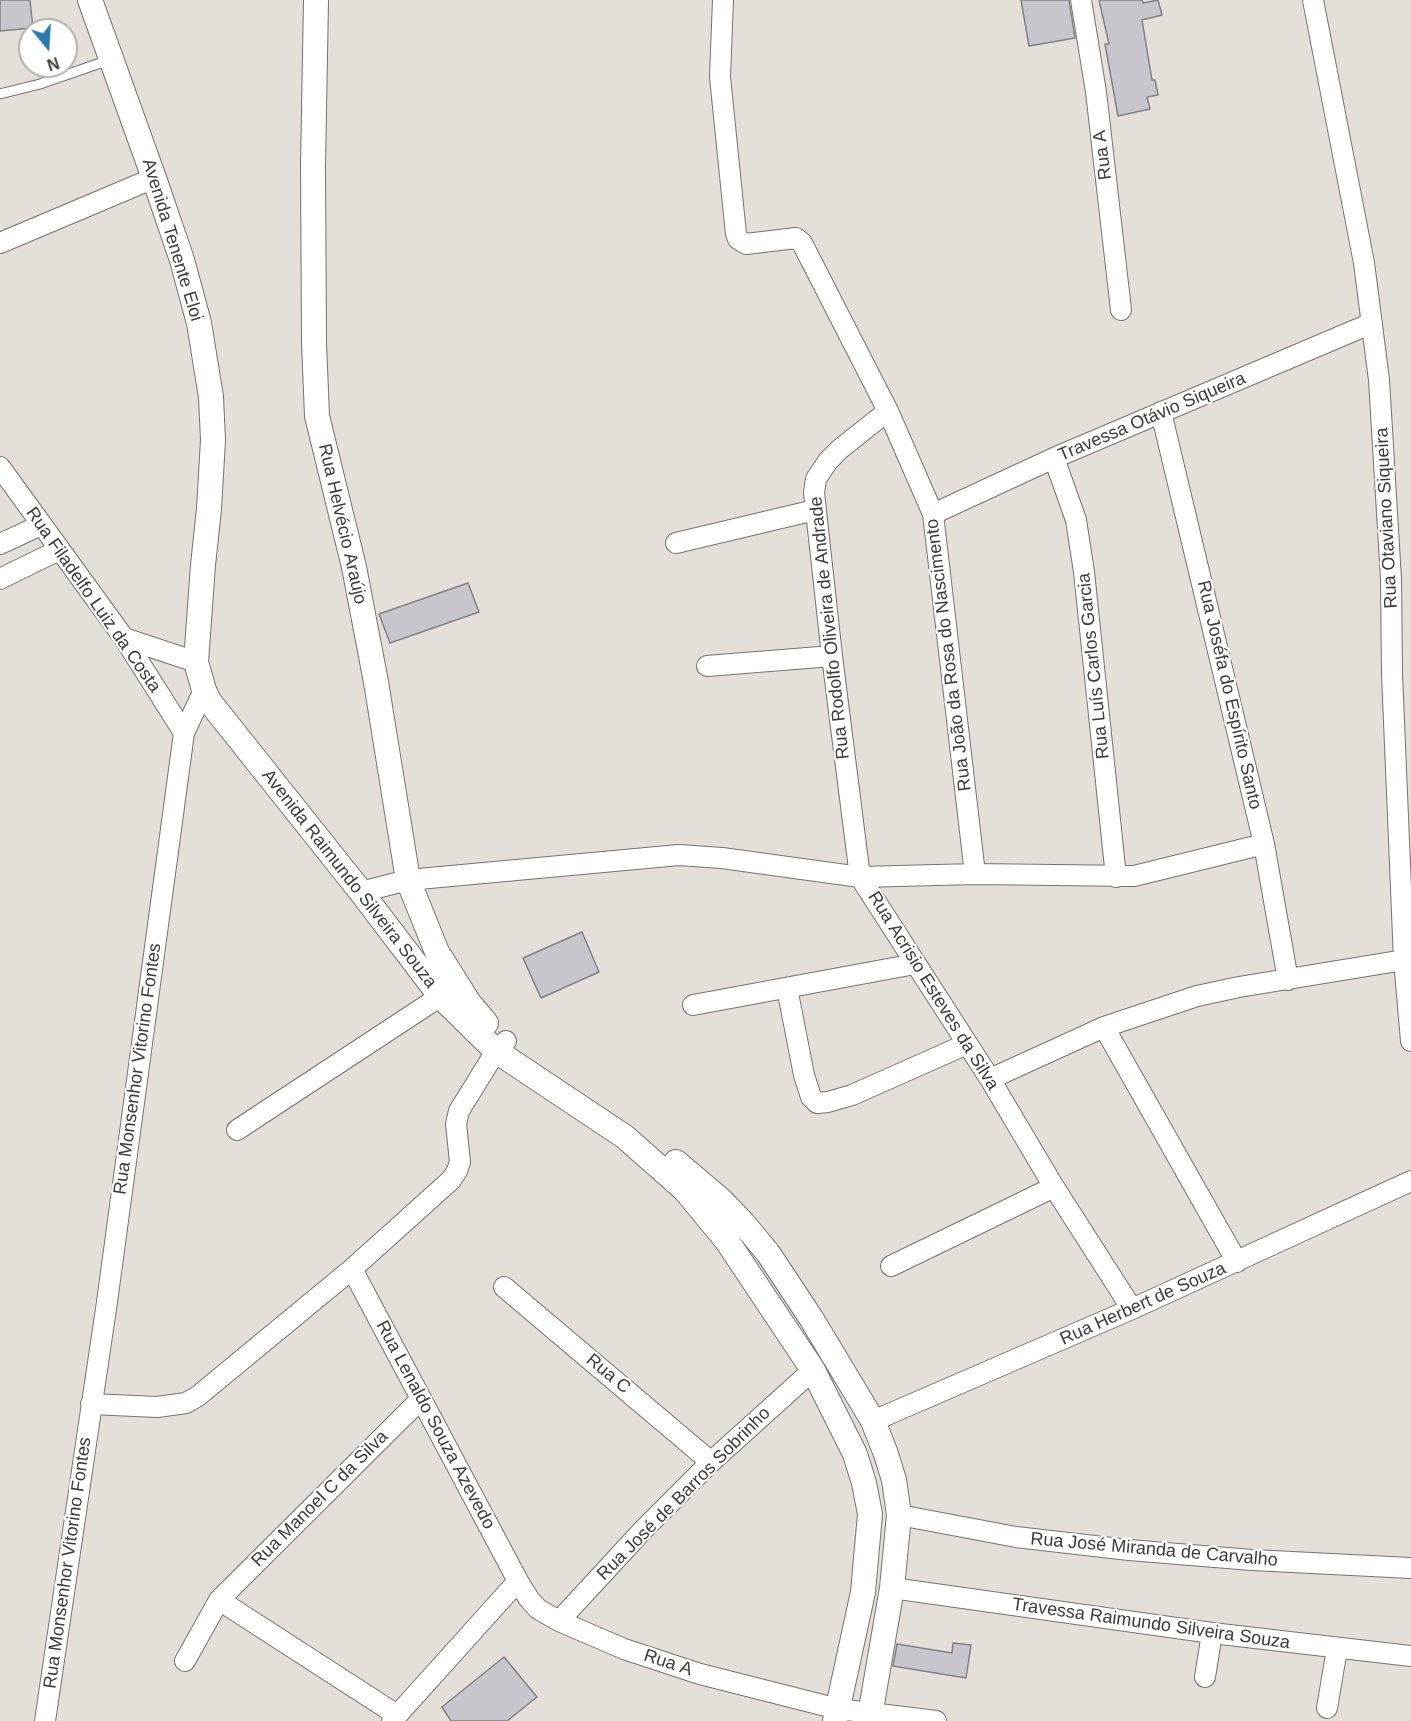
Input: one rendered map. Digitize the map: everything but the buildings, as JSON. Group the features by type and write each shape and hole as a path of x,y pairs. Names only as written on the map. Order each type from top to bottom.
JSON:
{"street":[{"name":"Avenida Tenente Eloi","path":"90,0 154,178 199,323 211,397 213,440 196,662 206,696"},
{"name":"Rua Helvécio Araújo","path":"316,0 313,166 314,343 318,416 354,567 408,880 437,952 449,991 486,1023"},
{"name":"Rua João da Rosa do Nascimento","path":"723,0 720,76 738,239 746,244 796,238 800,240 888,411 933,514 975,874"},
{"name":"Rua A","path":"1081,0 1095,92 1121,310"},
{"name":"Rua Otaviano Siqueira","path":"1313,0 1364,263 1380,380 1391,579 1392,686 1404,960 1411,1041"},
{"path":"0,243 154,178"},
{"name":"Travessa Otávio Siqueira","path":"933,514 1054,458 1372,323"},
{"name":"Rua Rodolfo Oliveira de Andrade","path":"860,877 814,510 814,493 816,479 821,470 840,449 888,411"},
{"name":"Rua Joséfa do Espírito Santo","path":"1161,412 1264,844 1288,980"},
{"name":"Rua Luís Carlos Garcia","path":"1054,458 1076,520 1084,572 1116,877"},
{"name":"Rua Filadelfo Luiz da Costa","path":"0,467 124,638 184,733"},
{"path":"676,543 814,510"},
{"path":"0,544 42,525"},
{"path":"0,579 59,550"},
{"path":"124,638 196,662"},
{"path":"706,666 832,656"},
{"name":"Rua Monsenhor Vitorino Fontes","path":"45,1721 90,1404 107,1302 184,733 206,696"},
{"name":"Avenida Raimundo Silveira Souza","path":"206,696 391,930 501,1046 626,1137 685,1190 727,1241 813,1370 855,1454 870,1514 863,1592 837,1715"},
{"path":"860,877 975,874 1116,877 1145,874 1264,844"},
{"name":"Rua Acrisio Esteves da Silva","path":"361,892 408,880 679,855 722,858 860,877 990,1079 1054,1187 1132,1309"},
{"path":"391,930 420,913"},
{"path":"990,1079 1104,1027 1197,996 1404,960"},
{"path":"693,1005 915,964"},
{"path":"787,988 804,1075 811,1097 817,1103 852,1095 967,1044"},
{"path":"237,1130 449,991"},
{"name":"Avenida Raimundo Silveira Souza","path":"486,1023 501,1046 650,1142 693,1176 736,1215 768,1253 812,1318 873,1421 894,1480 899,1515 892,1588 870,1716"},
{"path":"1104,1027 1237,1262"},
{"path":"90,1404 157,1407 186,1403 198,1396 352,1269 451,1180 460,1162 457,1116 501,1046"},
{"name":"Rua Herbert de Souza","path":"873,1421 1132,1309 1411,1182"},
{"path":"891,1266 1054,1187"},
{"name":"Rua Lenaldo Souza Azevedo","path":"352,1269 518,1581"},
{"name":"Rua C","path":"504,1287 711,1462"},
{"name":"Rua José de Barros Sobrinho","path":"559,1621 643,1530 711,1462 813,1370"},
{"name":"Rua Manoel C da Silva","path":"185,1661 219,1600 421,1398"},
{"name":"Rua José Miranda de Carvalho","path":"899,1515 1016,1537 1129,1550 1251,1560 1411,1568"},
{"name":"Rua A","path":"518,1581 538,1609 559,1621 624,1649 837,1715 936,1721"},
{"path":"219,1600 394,1718 518,1581"},
{"name":"Travessa Raimundo Silveira Souza","path":"892,1588 1212,1633 1411,1656"},
{"path":"1205,1677 1212,1633"},
{"path":"1327,1708 1337,1649"}],"lane":[{"path":"0,94 40,84 111,60"}]}
